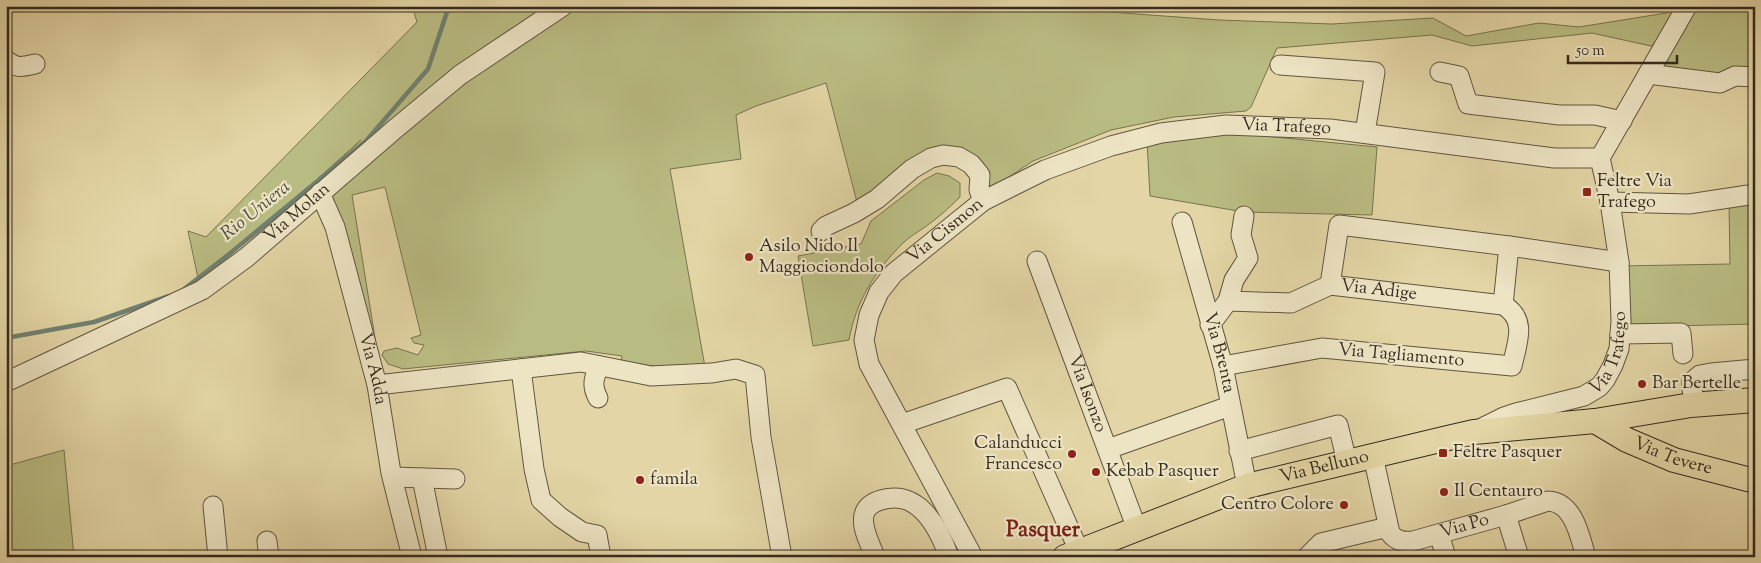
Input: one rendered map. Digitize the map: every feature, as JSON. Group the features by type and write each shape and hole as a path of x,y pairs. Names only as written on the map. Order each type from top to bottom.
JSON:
{"main road":[{"name":"Via Belluno","path":"1072,554 1247,486 1474,432 1595,421 1695,405 1755,400"},
{"name":"Via Tevere","path":"1595,421 1627,440 1674,460 1755,480"}],"street":[{"name":"Via Molan","path":"6,382 202,290 247,256 460,76 563,6"},
{"path":"1600,158 1687,6"},
{"path":"6,60 13,66 22,67 35,64"},
{"path":"1280,65 1375,72 1365,133"},
{"path":"1440,72 1459,76 1468,104 1559,115 1595,115 1622,121"},
{"path":"1648,74 1720,83 1735,76 1755,77"},
{"name":"Via Trafego","path":"983,201 1045,170 1111,146 1160,133 1226,126 1330,129 1554,158 1600,158 1610,202 1619,262 1620,334 1619,350 1613,365 1605,380 1593,392 1504,417 1474,432"},
{"name":"Via Cismon","path":"821,231 826,226 854,213 877,199 912,169 931,158 943,155 959,157 971,164 980,175 979,190 983,201 894,273 879,292 869,315 864,340 869,364 973,557"},
{"name":"Via Adda","path":"320,193 335,227 377,385 393,477 411,554"},
{"path":"1610,202 1688,204 1755,194"},
{"path":"1210,324 1228,301 1234,280 1248,258 1241,234 1244,216"},
{"name":"Via Brenta","path":"1182,222 1223,366 1247,486"},
{"path":"1330,285 1339,225 1619,262"},
{"path":"1503,305 1509,246"},
{"name":"Via Isonzo","path":"1037,262 1137,529"},
{"name":"Via Adige","path":"1228,301 1291,303 1330,285 1503,305"},
{"name":"Via Tagliamento","path":"1223,366 1322,348 1512,366 1519,326 1514,313 1503,305"},
{"path":"1620,334 1681,333 1683,354"},
{"path":"377,385 581,362 651,376 712,373 736,369 755,375 761,437 782,557"},
{"path":"598,398 594,390 594,379 600,366"},
{"path":"521,369 534,469 541,500 560,517 582,532 597,535 601,557"},
{"path":"1695,405 1692,382 1700,375 1711,372 1755,369"},
{"path":"902,424 1007,388 1072,554"},
{"path":"1108,449 1230,406"},
{"path":"1240,450 1338,425 1348,462"},
{"path":"1307,557 1322,543 1388,527 1373,456"},
{"path":"393,477 455,478"},
{"path":"422,478 438,557"},
{"path":"875,557 864,528 865,512 872,504 885,499 902,498 921,508 941,536 949,557"},
{"name":"Via Po","path":"1388,527 1393,538 1405,542 1506,515 1548,501 1554,501 1562,506 1575,524 1586,557"},
{"path":"213,506 218,557"},
{"path":"1506,515 1519,557"},
{"path":"1439,534 1446,557"}],"green space":[{"path":"412,6 1026,6 1219,20 1332,24 1433,18 1466,36 1539,23 1579,27 1685,10 1675,27 1651,46 1592,33 1472,46 1432,35 1277,48 1251,107 1246,111 1174,117 1111,130 1033,161 1000,183 979,190 980,175 943,155 859,210 826,83 756,106 736,115 741,159 670,169 705,367 678,370 621,361 622,356 586,351 403,369 388,364 382,355 384,351 397,348 418,355 424,345 414,343 411,338 421,335 385,187 352,195 376,344 320,193 312,185 361,140 296,198 198,278 188,231 206,237 417,22"},
{"path":"1697,6 1755,6 1755,71 1726,69 1722,78 1660,73"},
{"path":"1223,132 1377,147 1372,215 1244,212 1150,196 1147,141"},
{"path":"937,173 949,176 960,183 960,197 948,209 905,241 884,264 868,287 856,312 849,340 813,346 798,256 861,244 871,221 924,180"},
{"path":"1755,200 1755,324 1628,327 1620,266 1730,264 1729,203"},
{"path":"64,450 74,557 6,557 6,466"}],"waterway":[{"name":"Rio Uniera","path":"183,290 366,141 428,69 447,12 452,6"},
{"name":"Rio Uniera","path":"6,338 94,322 169,296"}],"place":[{"name":"Feltre Via Trafego","path":"1587,192"},
{"name":"Asilo Nido Il Maggiociondolo","path":"749,257"},
{"name":"Bar Bertelle","path":"1642,384"},
{"name":"Feltre Pasquer","path":"1443,453"},
{"name":"Calanducci Francesco","path":"1072,454"},
{"name":"Kebab Pasquer","path":"1096,472"},
{"name":"famila","path":"640,480"},
{"name":"Il Centauro","path":"1444,492"},
{"name":"Centro Colore","path":"1344,505"}],"district":[{"name":"Pasquer","path":"1043,531"}]}
